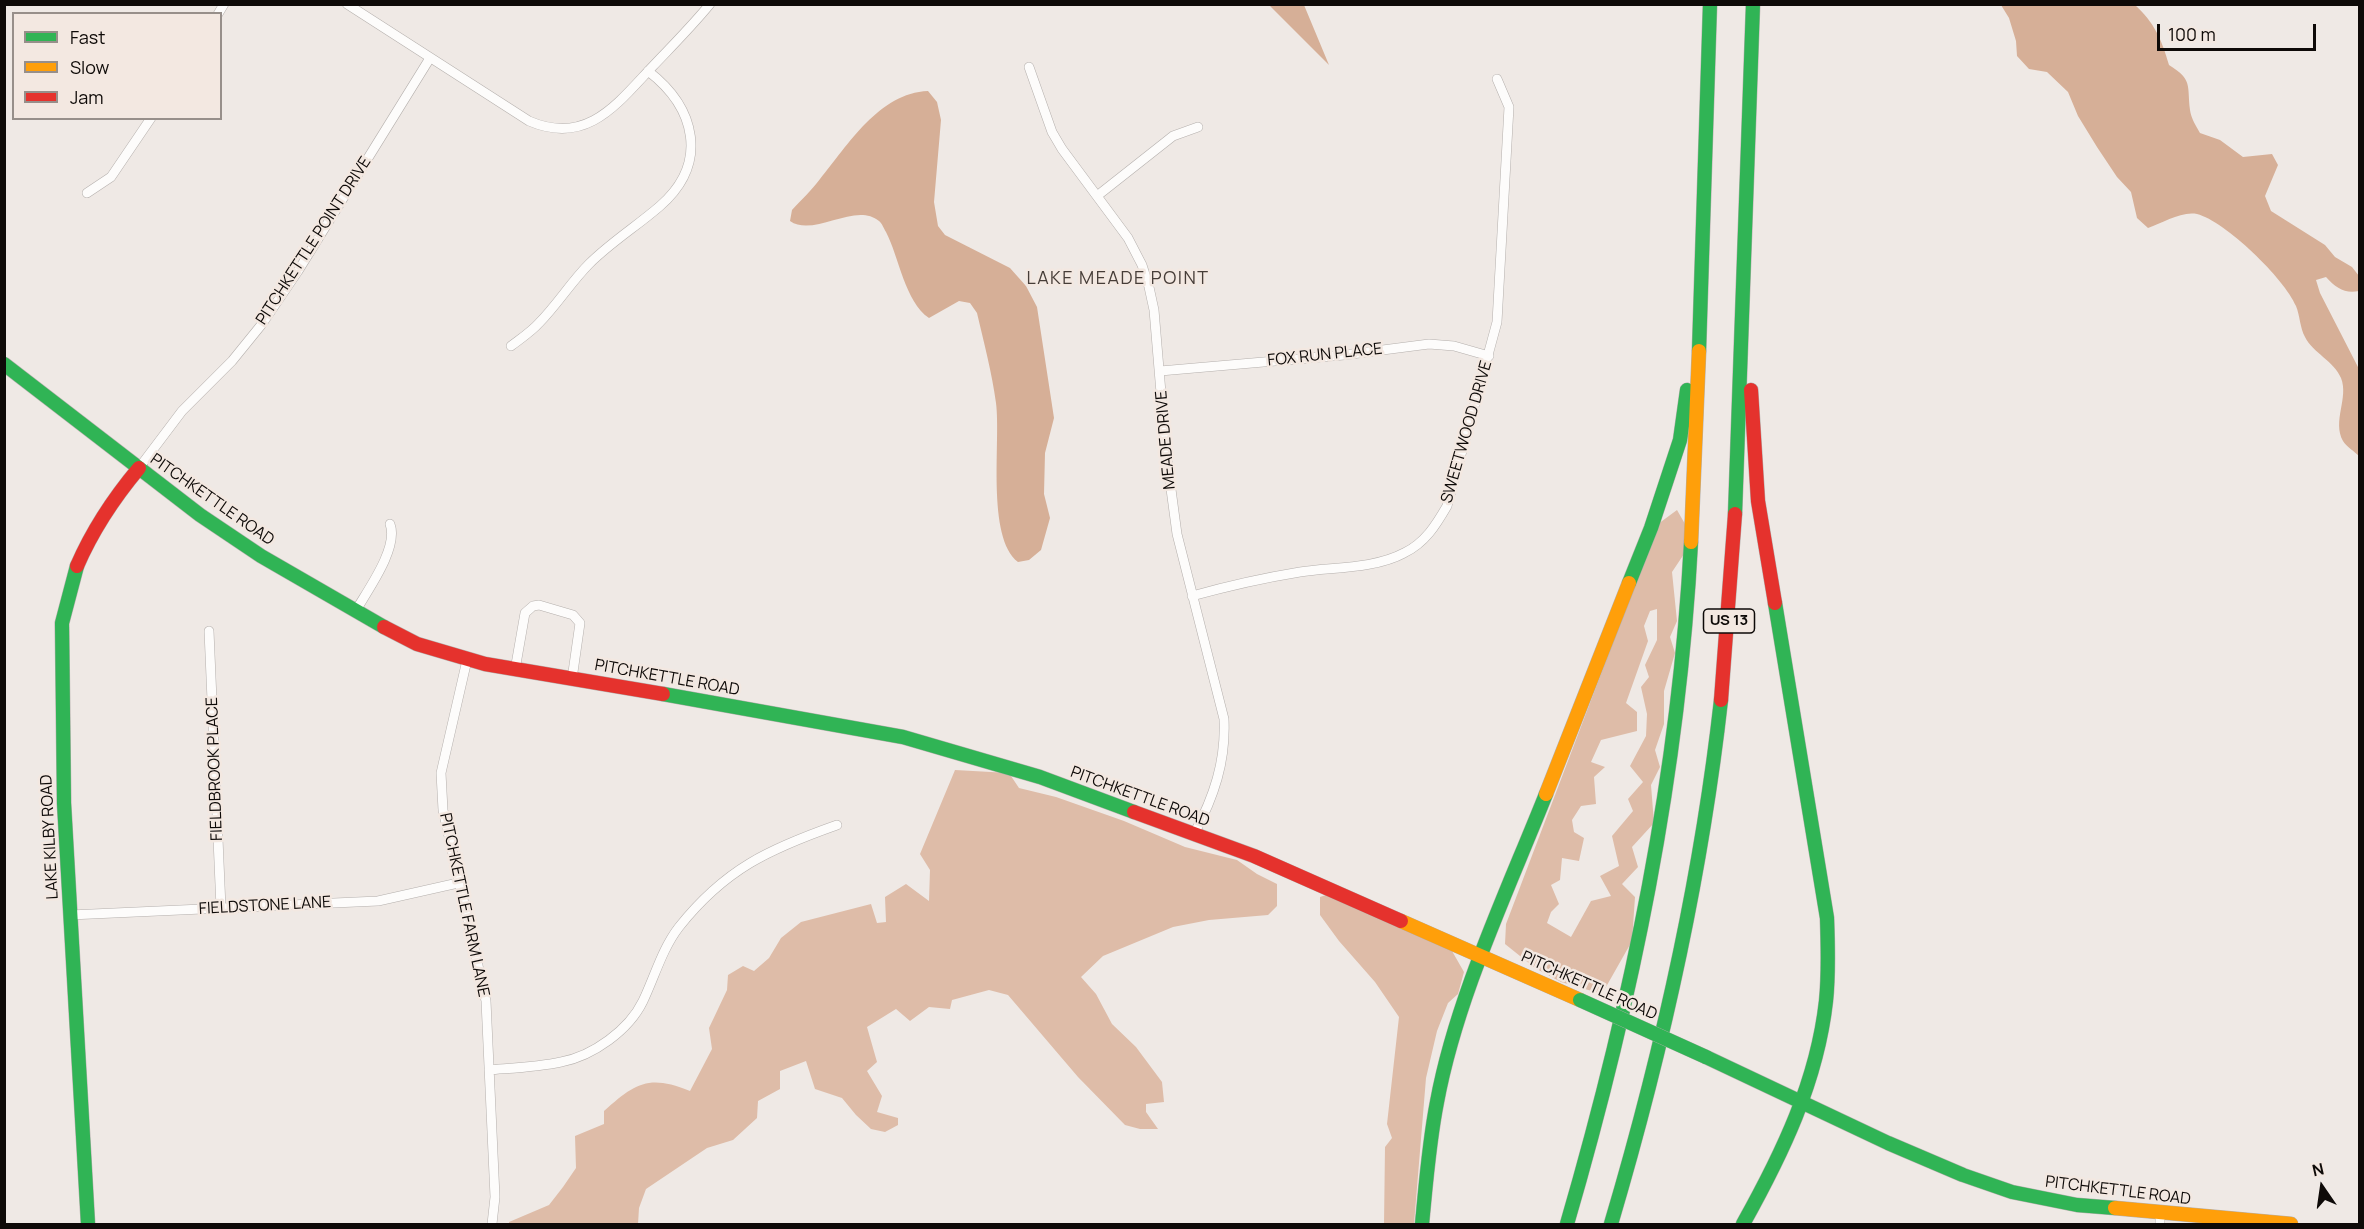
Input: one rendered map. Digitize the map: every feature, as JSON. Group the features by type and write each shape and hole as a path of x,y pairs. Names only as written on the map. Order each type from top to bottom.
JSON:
{"main road":[{"name":"US 13","path":"1566,1224 1601,1104 1638,950 1669,771 1690,580 1710,4"},
{"name":"US 13","path":"1611,1224 1646,1104 1675,984 1696,874 1724,670 1733,558 1753,4"},
{"path":"1743,1224 1785,1145 1803,1103 1813,1071 1826,1012 1829,943 1817,852 1758,501 1744,274"},
{"path":"1422,1224 1437,1100 1463,1004 1651,528 1672,469 1685,405 1701,282"},
{"name":"PITCHKETTLE ROAD","path":"4,364 200,515 261,556 355,612 417,644 467,660 515,670 903,737 1040,777 1265,861 1580,1000 1963,1175 1995,1187 2048,1200 2160,1219 2291,1224"},
{"name":"LAKE KILBY ROAD","path":"88,1224 64,803 62,623 76,567 92,532 114,498 139,468"}],"street":[{"path":"347,4 529,121 554,129 580,126 605,115 710,4"},
{"name":"PITCHKETTLE POINT DRIVE","path":"139,468 182,411 232,361 274,306 430,58"},
{"name":"MEADE DRIVE","path":"1029,67 1052,132 1128,238 1142,265 1154,310 1177,534 1222,708 1225,738 1224,758 1218,780 1194,834"},
{"path":"511,346 538,325 591,263 660,207 680,183 690,156 689,126 680,104 670,90 648,71"},
{"name":"SWEETWOOD DRIVE","path":"1192,596 1236,583 1378,562 1404,554 1420,543 1436,526 1447,506 1490,356 1497,322 1509,107 1497,80"},
{"path":"87,193 111,177 150,120"},
{"path":"1097,196 1173,136 1198,127"},
{"name":"FOX RUN PLACE","path":"1160,370 1429,344 1454,346 1490,356"},
{"path":"355,612 392,544 390,524"},
{"path":"515,670 525,613 533,606 539,605 573,615 578,619 580,628 572,679"},
{"name":"FIELDBROOK PLACE","path":"209,631 221,908"},
{"name":"PITCHKETTLE FARM LANE","path":"467,660 441,773 442,810 486,1001 495,1197 492,1224"},
{"path":"489,1070 563,1062 585,1054 614,1037 642,1004 662,955 679,928 711,893 733,873 761,856 837,825"},
{"name":"FIELDSTONE LANE","path":"70,915 378,901 458,883"}],"shaded area":[{"path":"1269,5 1304,5 1329,65"},
{"path":"2001,5 2135,5 2156,32 2169,65 2185,79 2191,113 2200,133 2220,140 2243,157 2272,154 2278,165 2265,196 2271,211 2325,245 2335,257 2352,267 2359,276 2359,291 2354,292 2341,289 2326,277 2316,280 2320,293 2359,369 2359,456 2344,443 2340,433 2343,393 2341,378 2334,367 2313,348 2305,337 2296,306 2280,281 2253,252 2209,219 2197,214 2185,214 2148,228 2137,218 2131,192 2117,177 2097,147 2078,116 2068,92 2047,72 2029,69 2017,56 2016,41 2009,18"},
{"path":"928,91 937,102 941,120 934,202 938,226 945,235 1010,268 1026,286 1037,307 1054,418 1045,453 1044,494 1050,518 1041,550 1029,560 1018,562 1008,550 1002,532 998,511 996,403 977,313 970,303 959,301 929,318 921,311 908,290 891,242 882,225 869,216 858,215 811,225 800,225 790,221 792,210 814,187 866,123 894,101 910,94"},
{"path":"1677,510 1685,524 1684,554 1672,572 1677,621 1670,637 1675,653 1664,691 1664,724 1655,750 1660,767 1651,785 1654,823 1632,847 1638,867 1622,884 1635,897 1632,941 1602,994 1561,982 1535,968 1505,944 1506,924 1658,524","holes":["1657,609 1657,640 1645,665 1649,677 1641,687 1647,714 1646,736 1630,766 1643,782 1628,799 1633,811 1612,836 1619,866 1600,876 1611,896 1591,901 1571,937 1547,923 1551,912 1559,904 1551,885 1560,880 1562,858 1579,861 1584,838 1574,832 1572,820 1581,806 1596,804 1594,777 1605,767 1591,762 1601,740 1637,731 1637,712 1626,703 1648,641 1644,626 1650,611"]},
{"path":"955,770 1009,773 1019,788 1056,797 1124,821 1185,847 1237,860 1277,884 1277,906 1268,915 1209,920 1173,927 1103,956 1081,977 1096,994 1112,1024 1136,1047 1162,1082 1164,1102 1146,1104 1146,1112 1158,1129 1140,1129 1125,1125 1078,1077 1008,995 989,990 952,1000 950,1009 929,1007 910,1021 896,1009 867,1027 877,1062 867,1071 882,1096 877,1112 898,1118 898,1125 885,1132 871,1129 842,1098 815,1089 806,1061 780,1071 780,1089 758,1101 757,1118 733,1140 707,1148 646,1189 639,1208 638,1224 509,1224 509,1222 549,1205 576,1168 575,1136 604,1124 604,1111 625,1094 643,1084 653,1082 690,1091 712,1049 709,1028 727,990 728,975 743,966 754,971 769,958 781,938 801,922 871,904 877,923 886,922 885,897 906,884 929,901 930,870 920,854"},
{"path":"1329,894 1428,935 1452,951 1464,972 1458,994 1448,1003 1437,1031 1426,1078 1414,1224 1384,1224 1385,1147 1392,1138 1387,1124 1399,1017 1375,982 1339,941 1320,915 1320,897"}],"traffic: fast":[{"path":"1699,351 1710,4"},
{"path":"1735,514 1753,4"},
{"path":"4,364 200,515 261,556 384,627"},
{"path":"1629,583 1651,528 1680,440 1687,390"},
{"path":"1567,1224 1612,1056 1649,886 1676,715 1691,542"},
{"path":"77,566 62,623 64,803 88,1224"},
{"path":"1743,1224 1784,1144 1806,1089 1821,1031 1828,980 1827,918 1775,603"},
{"path":"663,694 903,737 1040,777 1134,812"},
{"path":"1611,1224 1647,1095 1678,965 1703,833 1721,700"},
{"path":"1422,1224 1434,1117 1457,1024 1484,946 1546,794"},
{"path":"1580,1000 1706,1057"},
{"path":"1706,1057 1888,1143 1963,1175 2012,1192 2077,1205 2115,1208"}],"traffic: slow":[{"path":"1691,542 1699,351"},
{"path":"1546,794 1629,583"},
{"path":"1401,921 1580,1000"},
{"path":"2115,1208 2291,1224"}],"traffic: jam":[{"path":"1751,390 1758,501 1775,603"},
{"path":"77,566 104,515 139,468"},
{"path":"1721,700 1735,514"},
{"path":"384,627 417,644 485,664 663,694"},
{"path":"1134,812 1254,856 1401,921"}],"district":[{"name":"LAKE MEADE POINT","path":"1118,279"}]}
